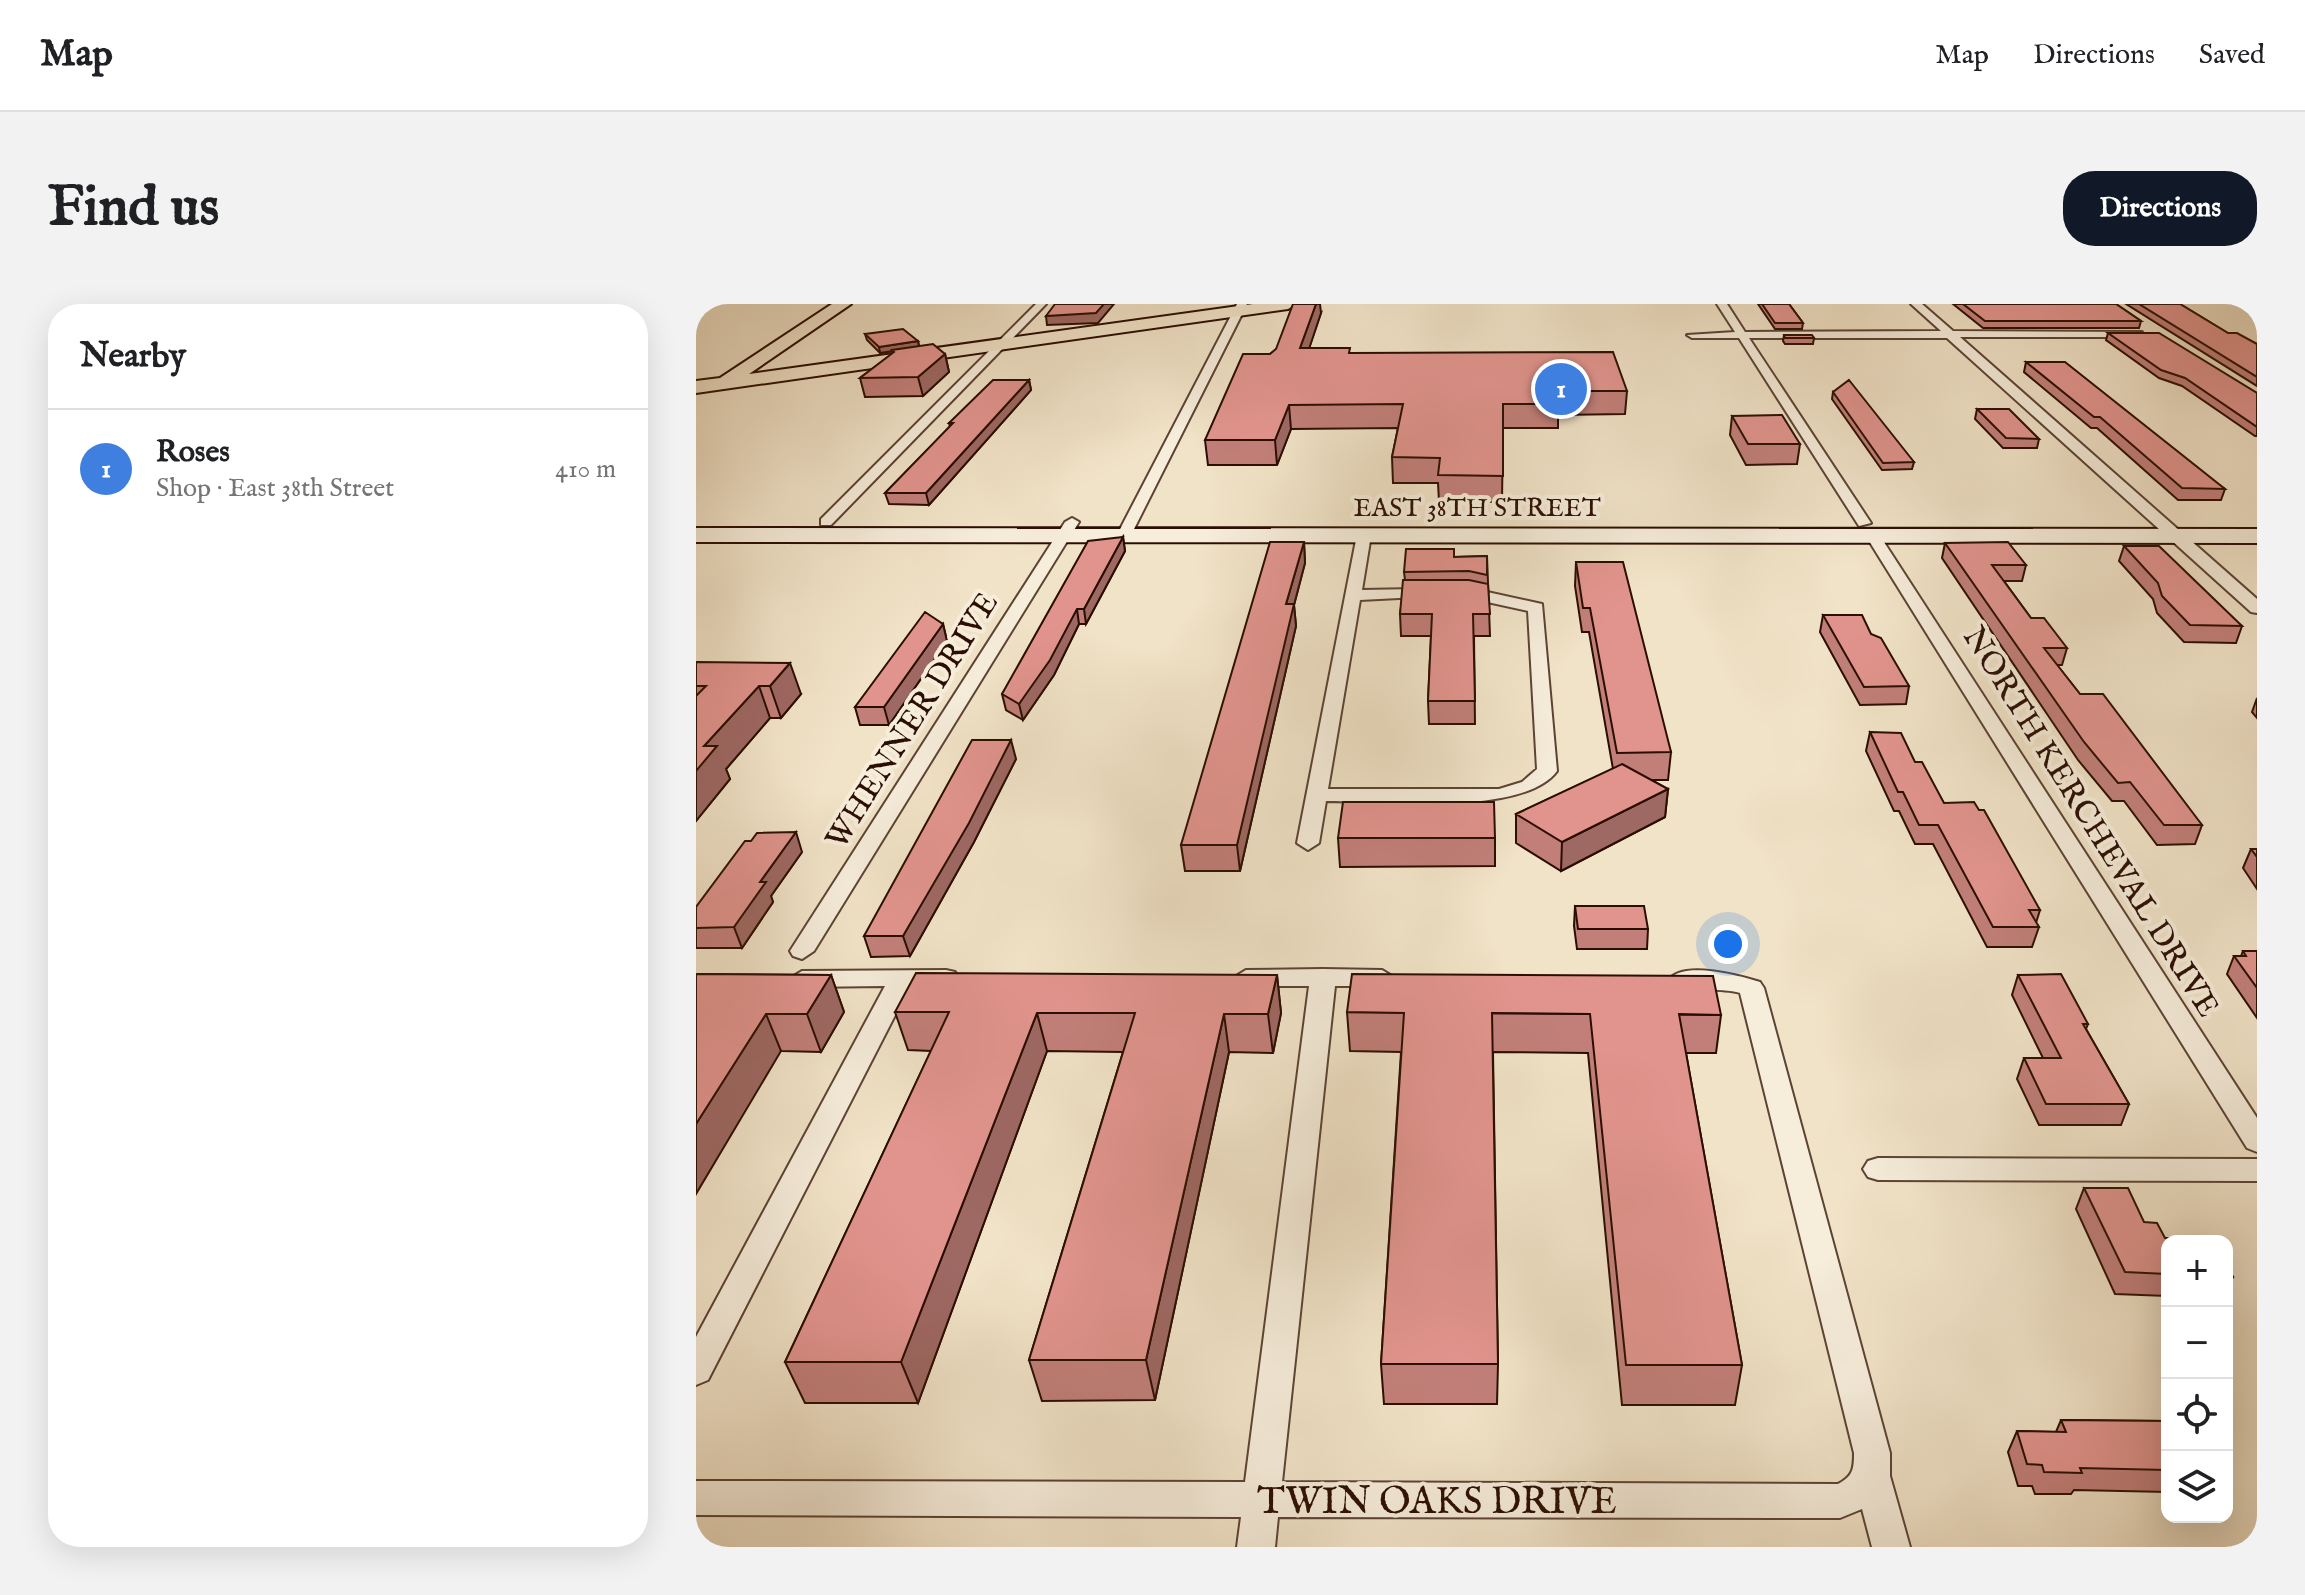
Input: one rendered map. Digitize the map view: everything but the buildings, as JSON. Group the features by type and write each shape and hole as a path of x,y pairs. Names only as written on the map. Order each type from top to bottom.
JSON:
{"main road":[{"path":"696,385 819,304"},
{"path":"696,401 843,304"},
{"path":"696,385 822,370 1240,308 1288,304"},
{"path":"762,357 781,366 822,370"},
{"name":"EAST 38TH STREET","path":"696,522 1067,528"},
{"name":"EAST 38TH STREET","path":"696,535 1067,528 2170,529 2257,523"},
{"name":"EAST 38TH STREET","path":"1127,528 1364,535 1868,529"},
{"name":"EAST 38TH STREET","path":"2170,529 2257,536"}],"street":[{"path":"826,522 1041,304"},
{"name":"NORTH KERCHEVAL DRIVE","path":"1722,304 2257,1141"},
{"path":"1916,304 2257,608"},
{"path":"1127,528 1240,308"},
{"path":"1692,335 2147,330 2137,319"},
{"name":"WHENNER DRIVE","path":"802,951 1067,528"},
{"path":"1308,843 1364,535"},
{"path":"1316,795 1500,795 1529,786 1547,771 1536,608 1512,597 1480,594 1353,595"},
{"path":"1256,1547 1323,977"},
{"path":"696,1370 902,978"},
{"path":"775,979 965,978"},
{"path":"1214,978 1412,978"},
{"path":"1663,980 1726,980 1751,988 1872,1453 1872,1476 1891,1547"},
{"path":"1878,1169 2257,1170"},
{"name":"TWIN OAKS DRIVE","path":"696,1498 1840,1501 1861,1491 1872,1476"}],"place":[{"name":"Roses","path":"1561,389"}]}
